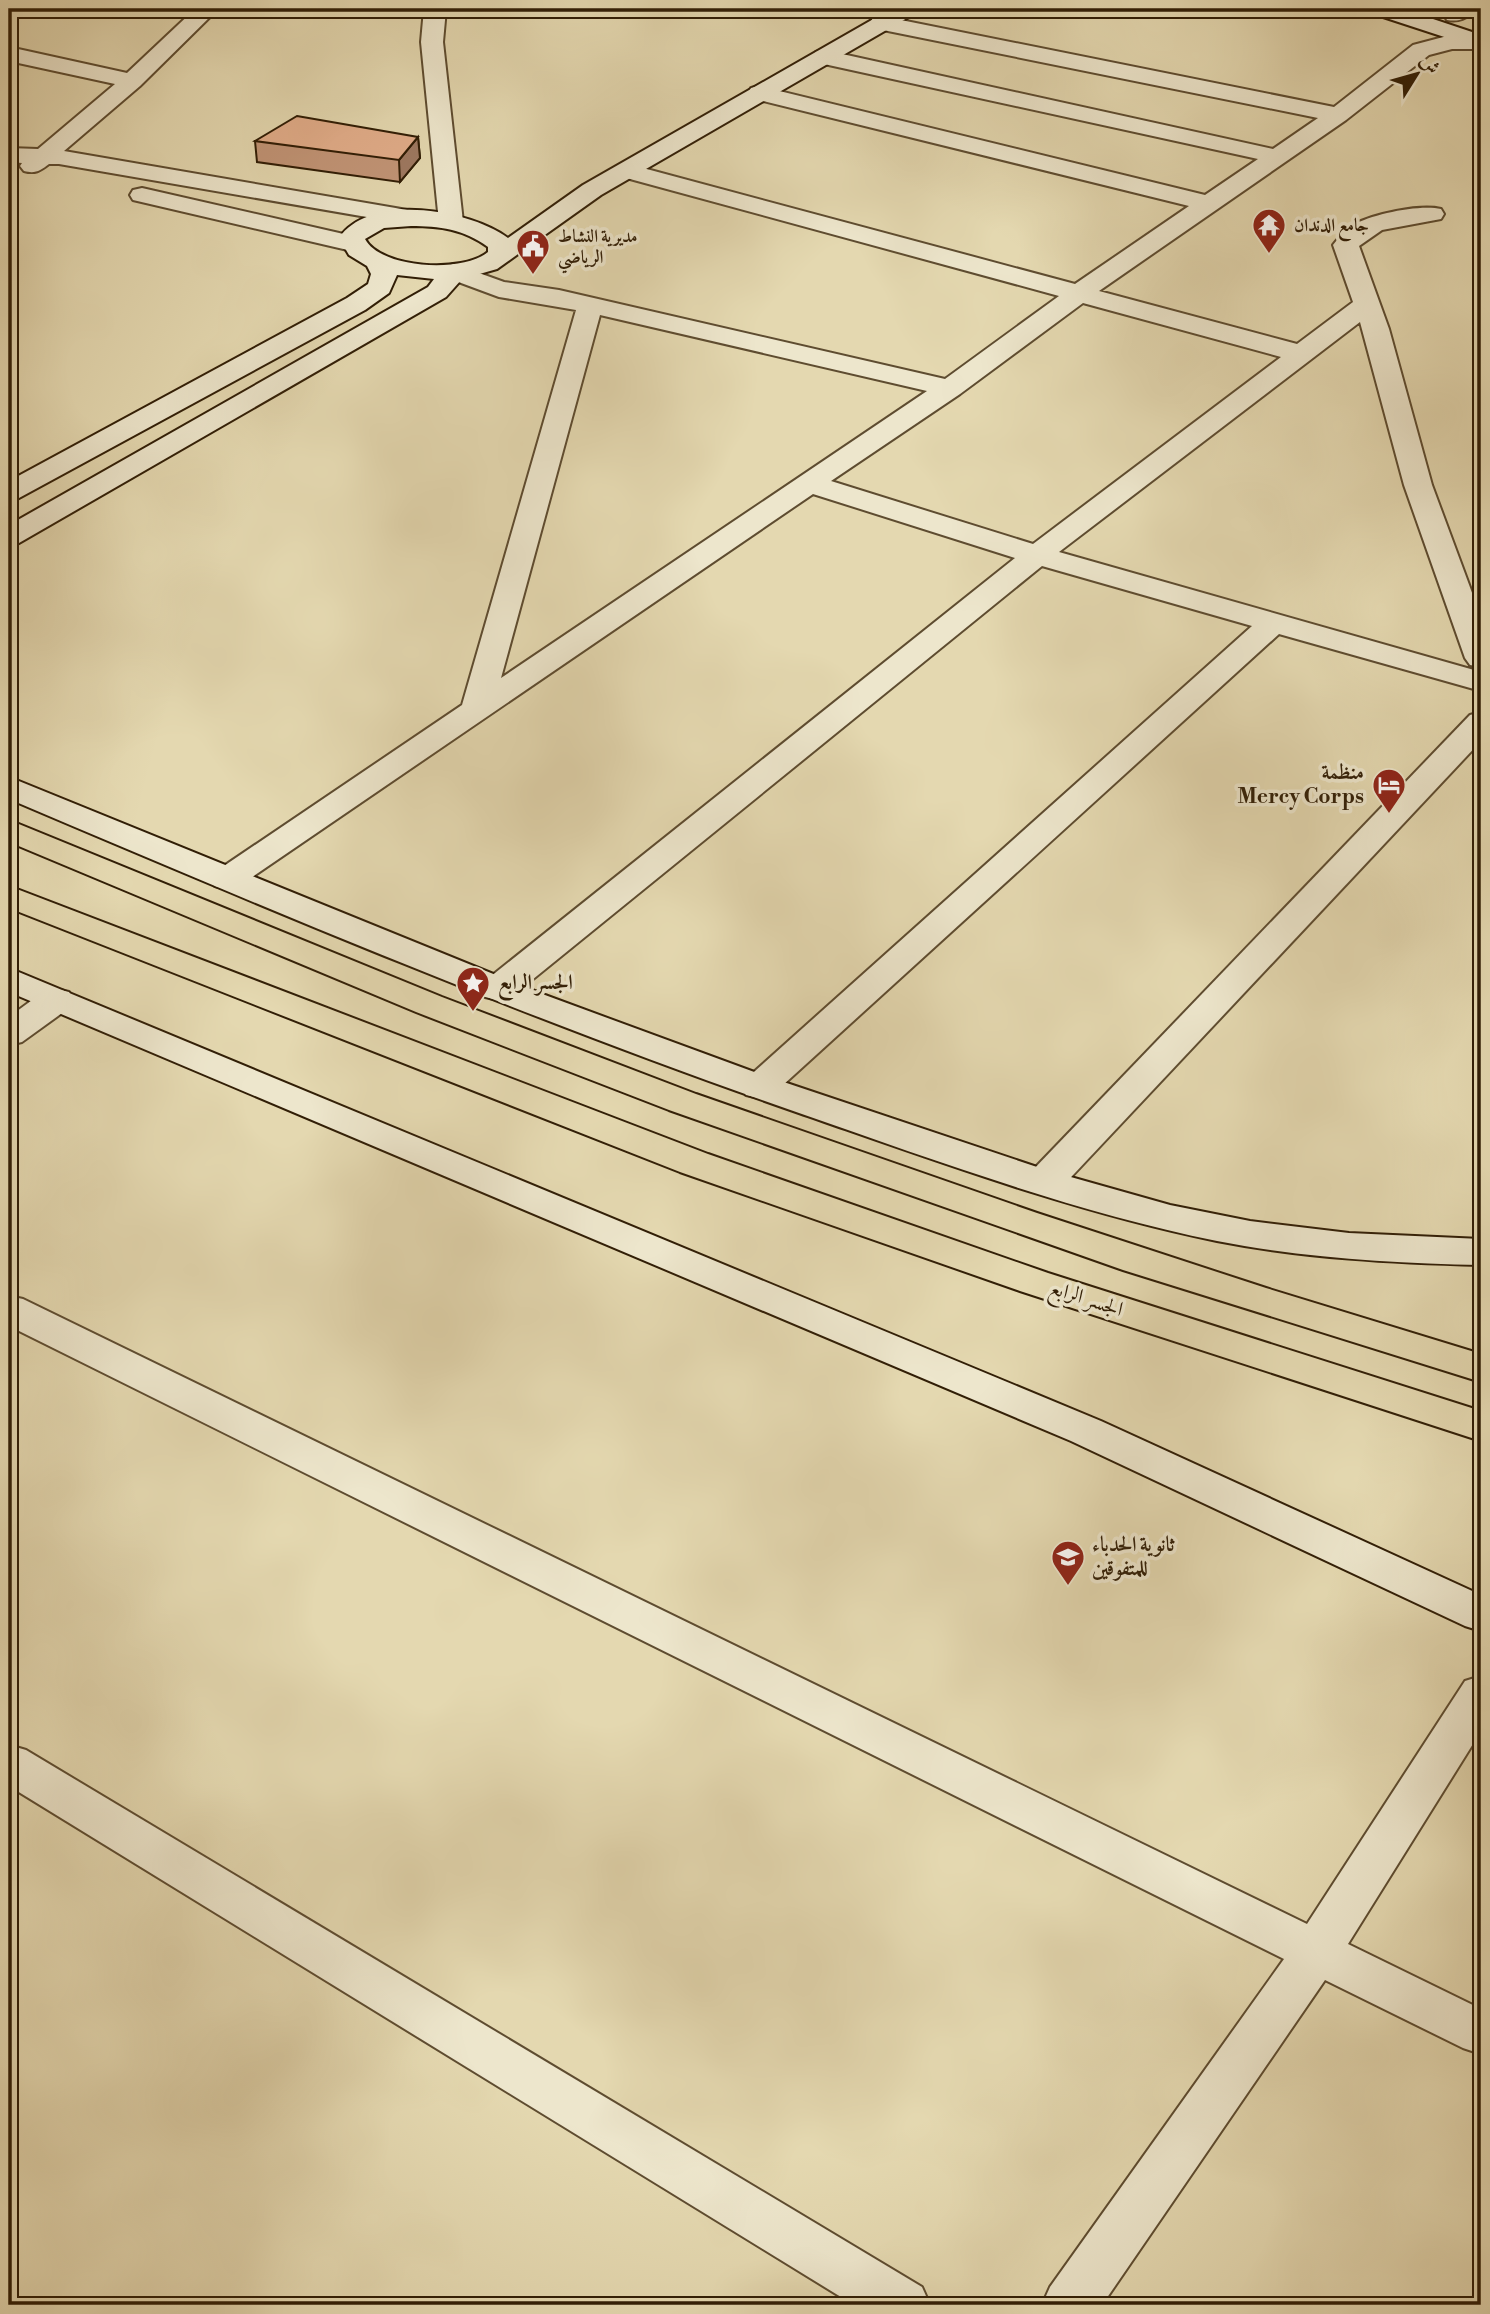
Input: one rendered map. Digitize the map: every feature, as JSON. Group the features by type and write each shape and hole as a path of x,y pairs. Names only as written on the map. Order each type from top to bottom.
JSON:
{"main road":[{"path":"9,830 556,1054 732,1119 1058,1232 1481,1368"},
{"name":"الجسر الرابع","path":"9,896 694,1163 1059,1291 1481,1426"}],"street":[{"path":"12,170 45,155 132,81 207,9"},
{"path":"435,9 432,42 434,64 456,223"},
{"path":"12,170 54,175 352,243 361,252 376,260 418,271 454,272 475,269 492,262 592,190 906,9"},
{"path":"1382,9 1481,42"},
{"path":"1451,11 1481,25"},
{"path":"1408,18 1420,32 1422,50"},
{"path":"881,23 1338,115"},
{"path":"227,879 950,388 1081,292 1279,158 1422,50 1438,44 1481,42"},
{"path":"9,54 132,81"},
{"path":"824,57 1279,158"},
{"path":"759,93 1210,204"},
{"path":"45,155 456,223 491,236 500,244 499,255 522,280 559,298"},
{"path":"628,171 1302,354"},
{"path":"456,223 510,216 592,190"},
{"path":"1432,214 1379,224 1351,236 1346,244 1376,329 1418,485 1481,658"},
{"path":"352,243 357,231 367,225 413,218"},
{"path":"9,492 364,299 380,288 384,274 376,260"},
{"path":"454,272 499,289 559,298 950,388"},
{"path":"9,537 437,292 454,272"},
{"path":"498,989 1037,555 1367,304"},
{"path":"477,709 590,305"},
{"path":"810,484 1037,555 1481,682"},
{"path":"759,1087 1273,622"},
{"path":"1044,1182 1481,723"},
{"path":"9,787 498,989 759,1087 1044,1182 1136,1209 1235,1231 1358,1248 1481,1252"},
{"path":"9,979 1086,1431 1481,1614"},
{"path":"9,1034 56,1000"},
{"path":"9,1308 1481,2033"},
{"path":"1070,2305 1316,1953 1481,1693"},
{"path":"9,1763 902,2305"}],"building":[{"path":"297,116 418,137 399,160 255,141"}],"place":[{"name":"جامع الدندان","path":"1269,255"},
{"name":"مديرية النشاط الرياضي","path":"533,276"},
{"name":"منظمة Mercy Corps","path":"1389,815"},
{"name":"الجسر الرابع","path":"473,1013"},
{"name":"ثانوية الحدباء للمتفوقين","path":"1068,1587"}]}
